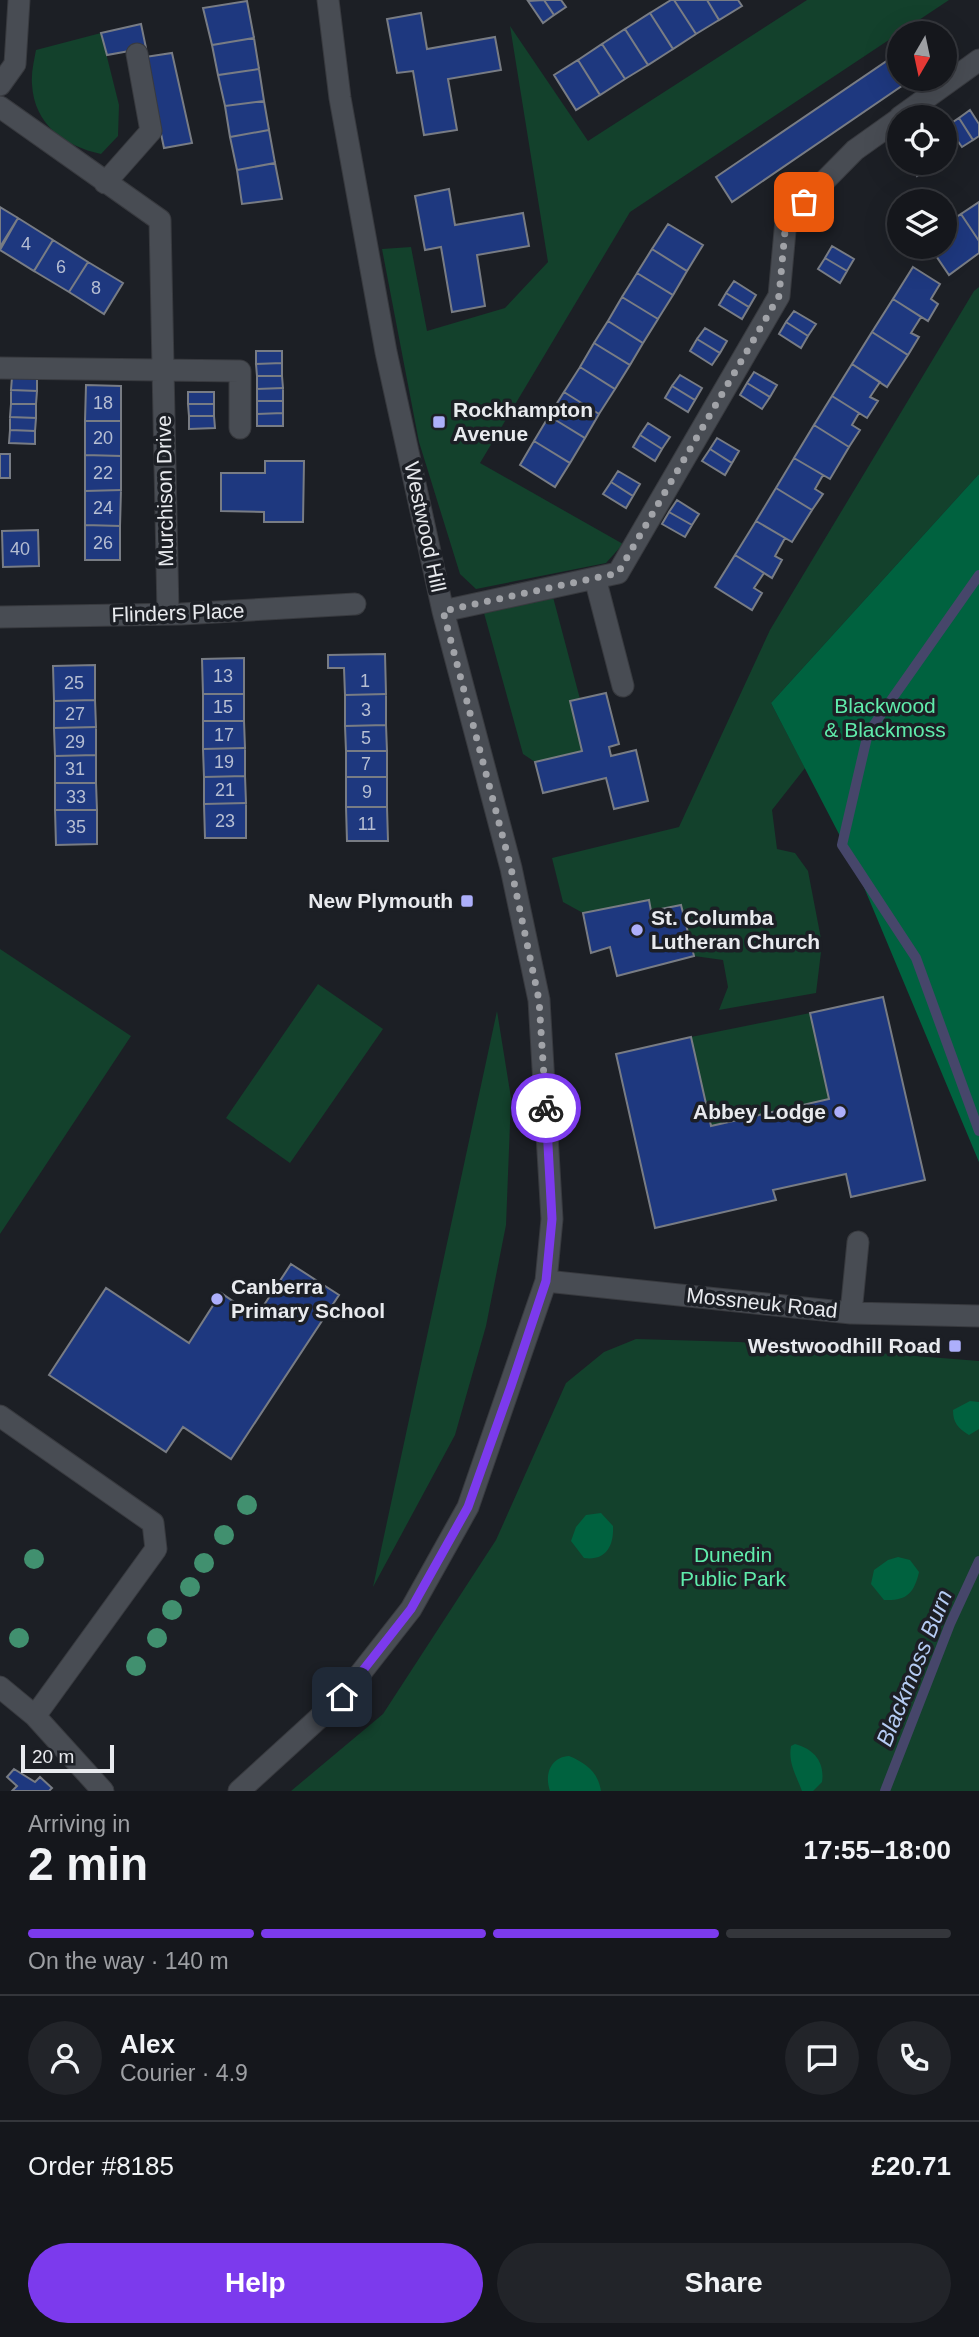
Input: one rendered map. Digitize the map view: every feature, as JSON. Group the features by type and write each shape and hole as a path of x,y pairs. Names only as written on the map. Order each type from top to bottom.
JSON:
{"street":[{"path":"0,85 15,64 19,0"},
{"name":"Westwood Hill","path":"239,1791 342,1697 411,1609 468,1507 546,1281 552,1219 539,1000 511,868 443,611 386,352 340,98 328,0"},
{"path":"105,183 151,131 137,54"},
{"path":"918,105 979,60"},
{"name":"Murchison Drive","path":"0,107 160,220 168,613"},
{"path":"443,611 618,573 779,296 786,220 855,150 887,127"},
{"path":"0,368 240,371 240,428"},
{"path":"595,578 623,686"},
{"name":"Flinders Place","path":"0,617 168,613 355,604"},
{"path":"851,1313 858,1242"},
{"name":"Mossneuk Road","path":"546,1281 851,1313 979,1316"},
{"path":"0,1416 153,1523 155,1536 156,1549 35,1716"},
{"path":"0,1686 35,1716 103,1791"}],"green space":[{"path":"807,0 949,0 917,21 887,21 887,41 630,212 480,463 623,544 606,563 476,589 460,574 419,442 382,249 411,247 427,331 505,308 548,262 510,26 588,141"},
{"path":"101,33 119,105 118,136 101,154 64,139 45,122 34,98 32,80 36,50"},
{"path":"979,287 979,474 771,703 805,768 772,810 777,849 795,853 808,871 822,944 816,993 719,1010 728,987 723,960 694,956 681,905 651,911 648,900 583,913 563,902 552,858 679,827 770,630 974,291"},
{"name":"Blackwood & Blackmoss","path":"979,474 979,1162 853,861 771,703"},
{"path":"553,597 580,699 582,751 535,762 523,754 484,613"},
{"path":"0,949 131,1036 0,1234"},
{"path":"318,984 383,1029 290,1163 226,1118"},
{"path":"497,1011 511,1098 506,1225 486,1326 455,1435 373,1587"},
{"path":"810,1013 829,1099 711,1126 691,1037"},
{"name":"Dunedin Public Park","path":"636,1339 739,1342 979,1361 979,1791 291,1791 383,1714 496,1540 566,1383 604,1352"},
{"path":"970,1401 979,1402 979,1429 969,1435 957,1425 953,1410"},
{"path":"601,1513 613,1526 610,1546 598,1557 584,1558 571,1541 576,1527 586,1515"},
{"path":"898,1557 910,1560 919,1572 917,1580 908,1595 884,1600 871,1584 874,1570 888,1560"},
{"path":"795,1744 813,1753 822,1768 822,1782 813,1791 802,1791 795,1774 790,1752 791,1746"},
{"path":"569,1756 590,1769 597,1778 601,1791 550,1791 550,1768 553,1763"}],"building":[{"path":"544,0 561,0 566,7 554,15"},
{"path":"544,0 554,15 543,23 528,1"},
{"path":"674,0 696,34 673,49 650,13"},
{"path":"674,0 707,0 719,20 696,34"},
{"path":"707,0 738,0 742,6 719,20"},
{"path":"247,1 254,38 212,45 203,8"},
{"path":"421,13 427,49 495,37 501,70 448,79 457,130 424,135 413,71 397,73 387,19"},
{"path":"650,13 673,49 648,65 625,29"},
{"path":"141,24 146,48 107,55 101,33"},
{"path":"625,29 648,65 625,79 602,44"},
{"path":"254,38 259,69 218,75 212,45"},
{"path":"602,44 625,79 600,95 578,60"},
{"path":"172,53 192,143 164,148 145,57"},
{"path":"578,60 600,95 576,110 554,75"},
{"path":"887,61 887,91 894,91 732,202 716,177"},
{"path":"259,69 264,101 225,106 218,75"},
{"path":"264,101 269,130 230,137 225,106"},
{"path":"970,110 979,124 979,136 973,140 959,118"},
{"path":"959,118 973,140 962,147 957,140"},
{"path":"269,130 275,163 237,170 230,137"},
{"path":"275,163 282,199 242,204 237,170"},
{"path":"449,189 455,225 523,213 529,246 477,255 485,306 452,312 441,247 425,250 415,196"},
{"path":"979,202 979,241 961,214"},
{"path":"0,207 18,218 0,247"},
{"path":"961,214 979,241 979,253 949,275 938,259 957,259 957,217"},
{"path":"18,218 53,240 34,271 0,250"},
{"path":"668,224 703,245 687,271 652,249"},
{"path":"53,240 88,262 69,292 34,271"},
{"path":"832,246 854,259 847,271 825,258"},
{"path":"652,249 687,271 673,295 637,273"},
{"path":"825,258 847,271 840,283 818,269"},
{"path":"88,262 123,283 104,314 69,292"},
{"path":"913,267 940,284 931,299 938,304 928,321 893,299"},
{"path":"637,273 673,295 658,319 622,297"},
{"path":"734,281 756,295 749,307 726,293"},
{"path":"726,293 749,307 742,319 719,305"},
{"path":"622,297 658,319 643,343 608,321"},
{"path":"893,299 921,317 911,333 919,337 908,355 872,332"},
{"path":"794,311 816,324 808,336 786,322"},
{"path":"608,321 643,343 630,365 594,343"},
{"path":"786,322 808,336 801,348 779,334"},
{"path":"705,328 727,341 720,353 697,339"},
{"path":"872,332 908,355 887,387 852,364"},
{"path":"697,339 720,353 712,365 690,351"},
{"path":"594,343 630,365 615,389 580,367"},
{"path":"256,351 282,351 282,363 256,364"},
{"path":"282,363 282,376 257,376 256,364"},
{"path":"852,364 880,382 870,397 878,401 867,418 832,396"},
{"path":"580,367 615,389 599,414 564,392"},
{"path":"754,372 777,385 770,397 747,383"},
{"path":"680,375 702,388 695,400 672,386"},
{"path":"257,376 282,376 283,388 257,389"},
{"path":"12,377 37,378 37,391 11,390"},
{"path":"747,383 770,397 762,409 740,395"},
{"path":"86,385 121,386 121,421 85,421"},
{"path":"672,386 695,400 688,412 665,398"},
{"path":"283,388 283,401 257,401 257,389"},
{"path":"11,390 37,391 36,404 11,404"},
{"path":"188,392 214,392 214,404 188,404"},
{"path":"564,392 599,414 585,438 549,416"},
{"path":"832,396 859,413 852,425 860,430 849,447 814,425"},
{"path":"257,401 283,401 283,413 257,414"},
{"path":"11,404 36,404 36,418 10,417"},
{"path":"188,404 214,404 214,416 189,416"},
{"path":"283,413 283,426 257,426 257,414"},
{"path":"189,416 214,416 215,428 189,429"},
{"path":"549,416 585,438 570,463 534,441"},
{"path":"10,417 36,418 35,431 10,430"},
{"path":"85,421 121,421 121,456 85,455"},
{"path":"648,423 670,437 662,449 640,435"},
{"path":"814,425 849,447 830,479 794,458"},
{"path":"10,430 35,431 35,444 9,443"},
{"path":"640,435 662,449 655,461 633,447"},
{"path":"717,438 739,451 732,463 710,449"},
{"path":"534,441 570,463 555,487 520,465"},
{"path":"710,449 732,463 725,475 702,461"},
{"path":"0,454 10,454 10,478 0,478"},
{"path":"85,455 121,456 121,490 85,491"},
{"path":"794,458 823,475 815,489 823,494 812,510 776,488"},
{"path":"265,461 304,461 303,522 264,522 264,512 221,511 221,473 265,473"},
{"path":"618,471 640,484 633,496 611,482"},
{"path":"611,482 633,496 626,508 603,494"},
{"path":"776,488 812,510 792,542 756,521"},
{"path":"121,490 120,526 85,525 85,491"},
{"path":"677,500 699,514 692,525 669,512"},
{"path":"669,512 692,525 685,537 662,524"},
{"path":"756,521 785,538 775,556 782,560 772,578 735,555"},
{"path":"85,525 120,526 120,560 85,560"},
{"path":"38,530 39,566 3,567 2,531"},
{"path":"735,555 764,573 754,588 762,593 752,610 715,587"},
{"path":"385,654 386,694 345,695 344,668 328,668 328,655"},
{"path":"244,658 244,694 203,694 202,659"},
{"path":"95,665 95,700 54,701 53,666"},
{"path":"606,693 619,744 609,747 611,756 636,750 648,801 614,809 606,778 543,793 535,762 582,751 570,701"},
{"path":"203,694 244,694 244,721 203,721"},
{"path":"386,694 386,725 345,726 345,695"},
{"path":"95,700 96,727 54,728 54,701"},
{"path":"203,721 244,721 245,748 203,749"},
{"path":"386,725 387,751 346,751 345,726"},
{"path":"96,727 96,755 55,756 54,728"},
{"path":"245,748 245,776 204,777 203,749"},
{"path":"346,751 387,751 387,777 346,777"},
{"path":"96,755 96,783 55,783 55,756"},
{"path":"245,776 246,803 204,804 204,777"},
{"path":"346,777 387,777 387,807 346,807"},
{"path":"55,783 96,783 97,810 55,810"},
{"path":"246,803 246,838 205,838 204,804"},
{"path":"346,807 387,807 388,841 347,841"},
{"path":"55,810 97,810 97,844 56,845"},
{"name":"St. Columba Lutheran Church","path":"649,900 651,911 681,905 694,956 617,976 610,947 591,953 583,913"},
{"name":"Abbey Lodge","path":"883,997 925,1180 851,1197 846,1174 773,1190 776,1200 655,1228 616,1054 691,1037 711,1126 829,1099 810,1013"},
{"path":"291,1264 339,1295 231,1459 183,1427 166,1452 49,1375 106,1288 189,1343 221,1293 256,1317"},
{"path":"14,1769 35,1782 40,1777 52,1788 49,1791 12,1791 17,1786 7,1777"}],"waterway":[{"path":"979,575 868,733 842,845 916,958 979,1131"},
{"name":"Blackmoss Burn","path":"885,1791 950,1624 979,1561"}],"way so far":[{"path":"546,1108 539,1000 511,868 443,611 618,573 779,296 786,220 804,202"}],"place":[{"name":"Rockhampton Avenue","path":"439,422"},
{"name":"New Plymouth","path":"467,901"},
{"name":"St. Columba Lutheran Church","path":"637,930"},
{"name":"Abbey Lodge","path":"840,1112"},
{"name":"Canberra Primary School","path":"217,1299"},
{"name":"Westwoodhill Road","path":"955,1346"}],"route":[{"path":"342,1697 411,1609 468,1507 511,1386 546,1281 552,1219 546,1108"}]}
